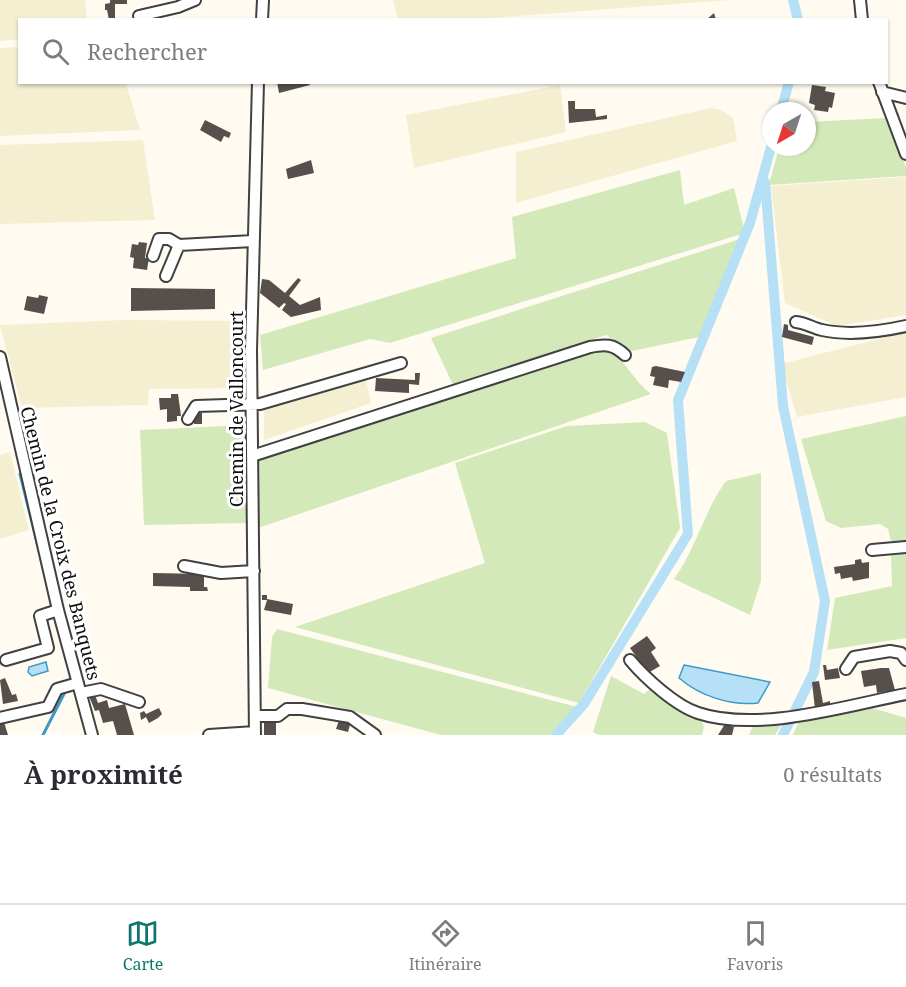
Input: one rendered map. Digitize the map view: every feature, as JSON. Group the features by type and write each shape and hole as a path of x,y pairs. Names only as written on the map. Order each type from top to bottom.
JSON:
{"street":[{"path":"139,16 178,8 195,0"},
{"path":"262,18 263,0"},
{"path":"860,0 862,18"},
{"name":"Chemin de Valloncourt","path":"255,734 251,405 258,84"},
{"path":"880,87 906,98"},
{"path":"880,87 906,154"},
{"path":"153,256 159,239 169,239 178,245 253,242"},
{"path":"166,276 178,245"},
{"path":"796,322 807,323 821,330 858,333 906,326"},
{"path":"252,456 590,347 606,344 616,346 625,355"},
{"name":"Chemin de la Croix des Banquets","path":"0,357 58,610 92,735"},
{"path":"188,419 196,406 261,404 401,363"},
{"path":"872,550 906,547"},
{"path":"184,566 221,573 254,571"},
{"path":"6,660 48,648 40,616 58,610"},
{"path":"846,669 855,657 890,651 901,653 906,660"},
{"path":"630,660 655,686 696,713 750,722 906,694"},
{"path":"0,718 48,707 57,689 100,689 139,702"},
{"path":"255,716 278,716 287,709 302,709 350,717 375,735"},
{"path":"209,735 255,734"}],"shaded area":[{"path":"0,0 85,0 87,18 18,18 18,39 0,41"},
{"path":"393,0 729,0 490,18 398,18"},
{"path":"18,47 18,84 126,84 140,130 0,136 0,48"},
{"path":"560,85 566,132 414,168 406,115"},
{"path":"711,108 721,110 733,118 737,141 516,203 516,152"},
{"path":"143,140 155,220 0,224 0,145"},
{"path":"906,177 906,315 837,326 785,303 771,186"},
{"path":"123,320 244,321 246,388 149,389 148,405 22,408 0,325"},
{"path":"906,332 906,397 797,417 781,364"},
{"path":"365,375 371,403 264,440 264,408"},
{"path":"10,452 29,530 0,539 0,455"}],"green space":[{"path":"885,118 906,167 906,176 769,185 777,156 816,156 816,122"},
{"path":"680,170 684,205 734,188 745,233 390,343 370,339 263,370 260,335 516,258 512,217"},
{"path":"740,239 699,337 632,351 606,335 453,385 431,338"},
{"path":"606,346 651,394 255,529 256,456"},
{"path":"906,416 906,542 891,541 888,529 880,524 841,528 826,521 801,439"},
{"path":"645,422 667,433 680,528 579,703 295,627 485,563 455,463 567,426"},
{"path":"246,425 248,523 144,525 140,430"},
{"path":"761,473 761,581 750,615 674,579 726,481"},
{"path":"906,552 906,638 827,650 835,598 892,586 891,554"},
{"path":"277,629 577,707 552,735 441,735 268,688 272,637"},
{"path":"611,676 644,694 652,687 701,719 704,727 702,735 599,735 593,732"},
{"path":"869,707 906,718 906,735 793,735 800,719"},
{"path":"784,720 775,735 749,735 753,726"}],"water":[{"path":"46,662 48,671 32,676 28,672 29,667"},
{"path":"684,665 770,682 758,703 726,701 706,695 679,678"}],"building":[{"path":"110,0 127,0 127,4 115,4 115,18 109,18 107,10 105,10 105,4 110,3"},
{"path":"277,84 310,85 279,93"},
{"path":"812,85 826,87 825,91 835,93 832,108 829,107 828,112 816,110 816,102 809,102"},
{"path":"568,101 575,101 575,109 595,109 596,117 607,115 607,119 569,123"},
{"path":"205,120 231,133 229,138 224,136 221,142 200,130"},
{"path":"311,160 314,173 288,179 286,169"},
{"path":"139,242 147,243 145,258 149,258 147,270 133,268 134,258 130,257 132,244 138,245"},
{"path":"298,278 301,280 289,296 300,305 320,297 321,310 291,317 282,310 286,304 284,303 279,308 260,293 262,279 269,280 285,293"},
{"path":"131,288 215,289 215,309 131,311"},
{"path":"39,295 48,297 44,314 24,310 27,296 38,298"},
{"path":"784,324 788,325 788,330 814,337 812,345 782,337"},
{"path":"652,367 685,372 681,382 669,380 668,388 653,385 655,377 650,376"},
{"path":"415,373 420,373 419,385 409,384 409,393 375,391 376,378 415,380"},
{"path":"171,394 178,394 181,416 177,416 177,421 167,422 167,409 160,410 159,398 171,398"},
{"path":"194,413 202,413 202,424 194,424"},
{"path":"861,559 862,563 869,562 869,578 853,581 852,577 841,579 840,573 835,574 834,567 855,564 855,560"},
{"path":"153,573 204,574 204,587 207,587 208,591 190,591 190,587 153,586"},
{"path":"262,595 267,595 267,599 293,604 291,615 264,610 267,600 262,600"},
{"path":"647,636 656,648 651,652 660,666 648,673 630,648"},
{"path":"823,665 826,665 827,670 838,668 840,678 825,680"},
{"path":"889,668 895,690 877,693 876,685 864,687 861,671"},
{"path":"5,678 12,695 16,694 18,701 3,704 0,680"},
{"path":"819,681 823,703 830,701 830,707 815,709 812,682"},
{"path":"95,695 98,703 107,700 109,708 125,704 134,735 117,735 113,721 103,723 99,710 95,711 89,696"},
{"path":"159,708 162,714 158,718 149,723 146,717 141,720 140,713 144,711 146,714"},
{"path":"340,717 351,721 348,732 336,729"},
{"path":"3,719 8,735 0,735 0,720"},
{"path":"264,721 276,722 276,735 264,735"},
{"path":"725,724 734,727 732,735 718,735"}],"waterway":[{"path":"793,0 798,18"},
{"path":"783,102 788,84"},
{"path":"556,735 584,704 688,534 678,400 750,223 769,156"},
{"path":"765,182 783,406 825,601 814,672 783,735"},
{"path":"20,474 42,563"},
{"path":"43,735 67,688"}]}
